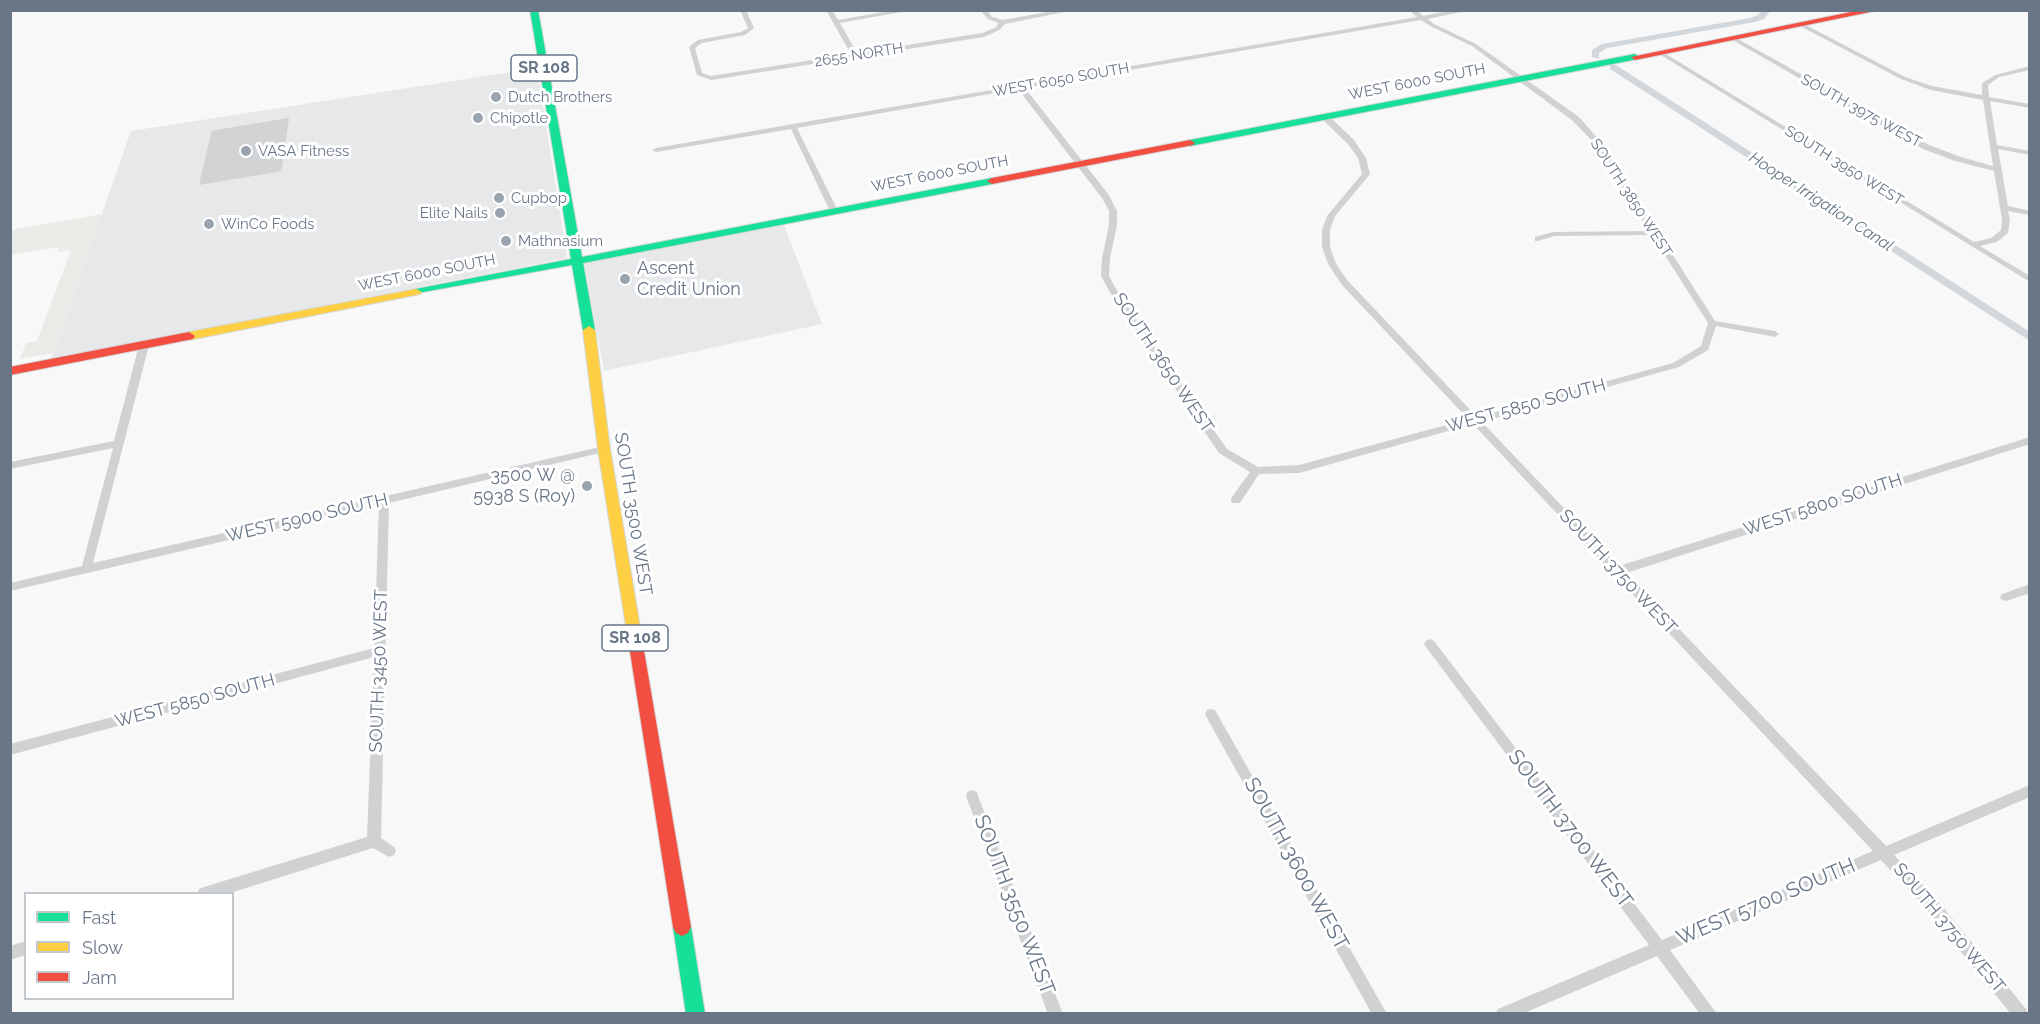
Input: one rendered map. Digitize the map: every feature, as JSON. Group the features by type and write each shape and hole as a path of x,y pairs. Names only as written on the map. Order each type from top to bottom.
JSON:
{"street":[{"name":"SOUTH 3500 WEST","path":"534,10 589,330 604,449 696,1014"},
{"name":"2655 NORTH","path":"743,10 751,28 743,34 700,40 692,47 699,74 711,78 984,35 997,29 1002,22 1071,10"},
{"path":"830,10 855,55"},
{"path":"836,22 909,10"},
{"path":"983,10 990,18 1002,22"},
{"name":"SOUTH 3850 WEST","path":"1412,10 1474,45 1576,119 1597,142 1712,323"},
{"name":"WEST 6050 SOUTH","path":"656,150 1467,10"},
{"name":"WEST 6000 SOUTH","path":"10,371 1876,10"},
{"path":"1802,25 1903,78 1931,88 2030,106"},
{"name":"SOUTH 3975 WEST","path":"1732,38 1926,147 1958,159 1997,169"},
{"name":"SOUTH 3950 WEST","path":"1659,52 2030,280"},
{"path":"1973,245 1994,240 2005,231 1984,98 1984,84 1997,76 2030,68"},
{"name":"SOUTH 3650 WEST","path":"1020,87 1082,164 1106,197 1113,211 1105,276 1115,294 1223,451 1256,471"},
{"name":"SOUTH 3750 WEST","path":"1325,117 1351,142 1362,158 1366,174 1331,216 1326,230 1326,246 1332,264 1345,283 1884,852 1929,901 2022,1014"},
{"path":"793,126 834,211"},
{"path":"1993,146 2030,153"},
{"path":"2003,207 2030,213"},
{"path":"1538,238 1553,234 1654,233"},
{"path":"1712,323 1775,334"},
{"name":"WEST 5850 SOUTH","path":"1256,471 1299,469 1676,365 1705,348 1712,323"},
{"path":"86,570 144,345"},
{"name":"WEST 5800 SOUTH","path":"1617,570 2030,440"},
{"path":"10,466 119,443"},
{"name":"WEST 5900 SOUTH","path":"10,587 604,449"},
{"path":"1236,500 1256,471"},
{"name":"SOUTH 3450 WEST","path":"374,842 384,501"},
{"path":"2006,597 2030,588"},
{"name":"SOUTH 3700 WEST","path":"1430,644 1710,1014"},
{"name":"WEST 5850 SOUTH","path":"10,750 380,651"},
{"name":"SOUTH 3600 WEST","path":"1211,714 1380,1014"},
{"name":"WEST 5700 SOUTH","path":"1503,1014 2030,791"},
{"name":"SOUTH 3550 WEST","path":"972,796 1056,1014"},
{"path":"211,892 374,842 389,851"}],"shaded area":[{"path":"537,68 567,258 51,359 131,131"},
{"path":"102,214 53,353 20,359 26,343 37,341 71,250 58,252 59,247 11,255 11,230"},
{"path":"784,225 822,324 604,371 584,262"}],"building":[{"name":"VASA Fitness","path":"290,117 282,172 198,186 211,130"}],"waterway":[{"name":"Hooper Irrigation Canal","path":"1596,57 1595,52 1605,46 1752,20 1761,17 1767,10"},
{"name":"Hooper Irrigation Canal","path":"1613,67 2030,338"}],"traffic: fast":[{"path":"534,10 589,330"},
{"path":"1190,143 1635,57"},
{"path":"416,292 992,181"},
{"path":"682,927 696,1014"}],"traffic: slow":[{"path":"189,336 416,292"},
{"path":"589,330 604,449 636,645"}],"traffic: jam":[{"path":"1635,57 1876,10"},
{"path":"992,181 1190,143"},
{"path":"10,371 189,336"},
{"path":"636,645 682,927"}],"place":[{"name":"Dutch Brothers","path":"496,97"},
{"name":"Chipotle","path":"478,118"},
{"name":"VASA Fitness","path":"246,151"},
{"name":"Cupbop","path":"499,198"},
{"name":"Elite Nails","path":"500,213"},
{"name":"WinCo Foods","path":"209,224"},
{"name":"Mathnasium","path":"506,241"},
{"name":"Ascent Credit Union","path":"625,279"},
{"name":"3500 W @ 5938 S (Roy)","path":"587,486"}]}
